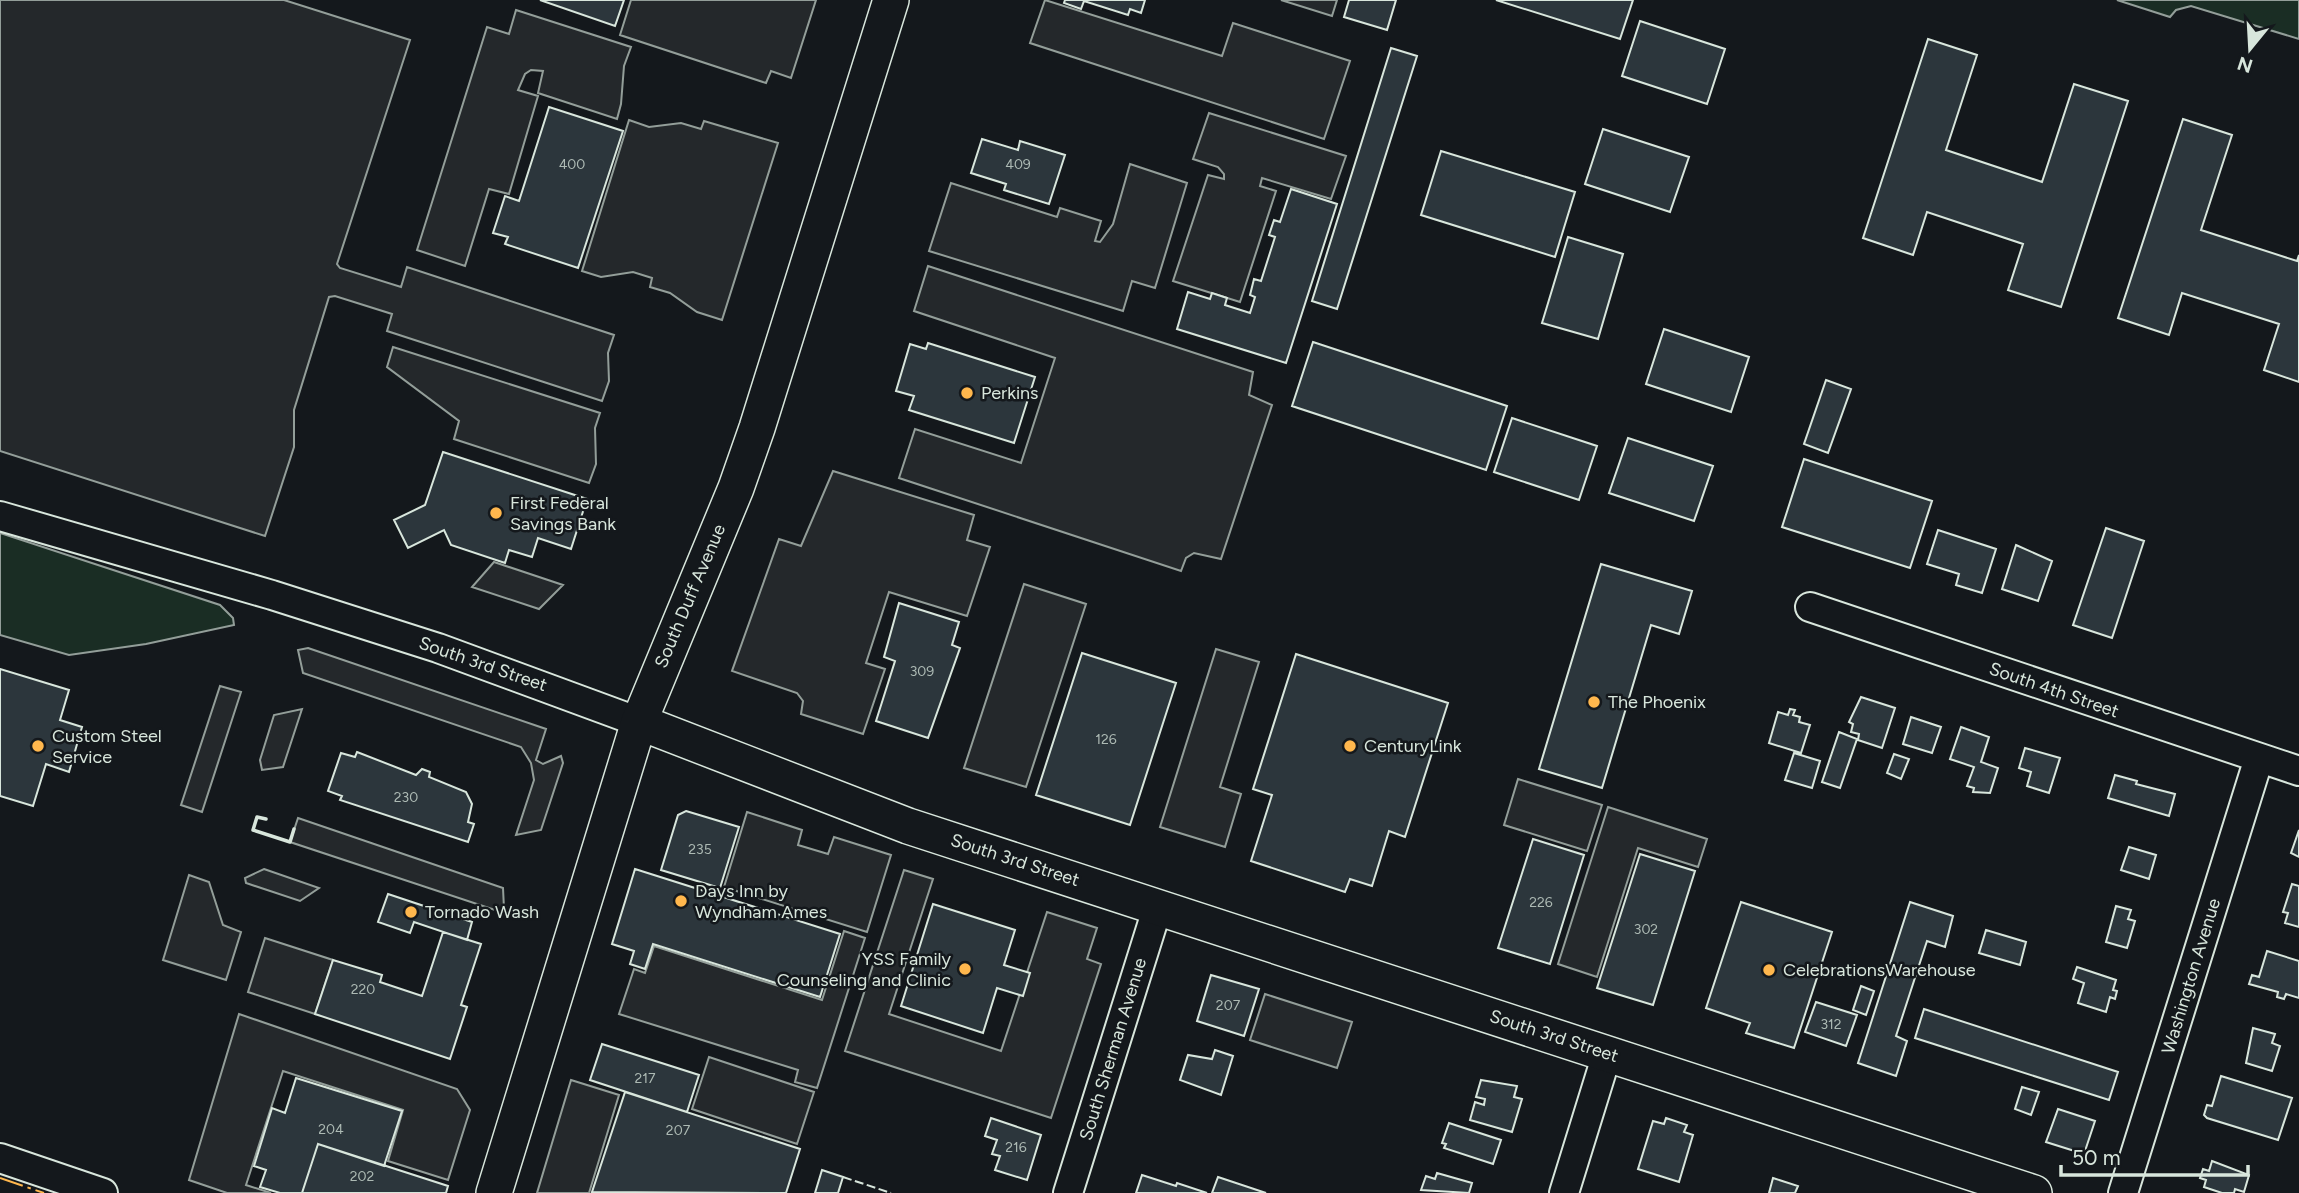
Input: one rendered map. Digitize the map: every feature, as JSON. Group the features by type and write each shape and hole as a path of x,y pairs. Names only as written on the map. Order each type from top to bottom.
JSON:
{"main road":[{"name":"South Duff Avenue","path":"494,1193 639,722 757,428 891,0"},
{"name":"South 3rd Street","path":"639,722 908,826 2034,1193"}],"street":[{"name":"South 3rd Street","path":"0,516 272,595 425,643 639,722"},
{"name":"South 4th Street","path":"1810,607 2299,771"},
{"name":"Washington Avenue","path":"2123,1193 2259,758"},
{"name":"South Sherman Avenue","path":"1068,1193 1158,906"},
{"path":"1564,1193 1607,1054"},
{"path":"0,1158 87,1190"}],"green space":[{"path":"2117,0 2299,0 2299,39 2191,6 2176,10 2170,17"},
{"path":"0,533 220,605 233,618 234,625 146,644 69,655 0,635"}],"shaded area":[{"path":"0,0 284,0 410,40 337,264 340,268 401,287 407,267 614,335 608,353 609,381 602,401 387,331 392,314 335,296 329,297 294,410 294,447 265,536 0,451"},
{"path":"631,0 816,0 791,78 771,71 766,83 620,35"},
{"path":"1045,0 1222,56 1233,23 1350,61 1324,139 1030,43"},
{"path":"1281,0 1337,0 1332,16"},
{"path":"516,10 631,47 624,66 621,104 617,119 538,93 543,71 531,70 525,74 518,90 538,96 509,194 489,189 465,266 417,250 487,27 509,34"},
{"path":"1209,113 1346,156 1331,199 1262,178 1260,186 1276,191 1240,302 1173,281 1208,175 1224,179 1224,174 1218,167 1193,159"},
{"path":"629,120 649,127 681,123 701,129 704,121 778,143 722,320 697,312 670,293 650,287 652,278 633,272 601,277 582,271"},
{"path":"1130,164 1187,183 1155,288 1132,281 1123,311 929,251 951,183 1057,217 1060,208 1101,221 1095,241 1100,242 1113,224"},
{"path":"928,266 1253,372 1249,395 1272,405 1221,559 1194,553 1186,558 1181,571 899,478 915,429 1021,463 1055,358 914,311"},
{"path":"393,347 600,413 595,428 596,464 589,483 454,439 459,421 387,367"},
{"path":"833,471 974,515 967,540 990,547 967,616 889,592 866,663 885,669 863,734 801,714 803,701 797,693 732,671 779,539 801,546"},
{"path":"494,562 563,585 539,609 472,587"},
{"path":"1024,584 1086,604 1026,787 964,768"},
{"path":"308,648 546,729 536,760 543,764 561,756 563,763 541,830 516,835 534,780 531,763 521,747 303,673 298,650"},
{"path":"1216,649 1259,662 1220,787 1241,794 1225,847 1160,827"},
{"path":"220,686 241,692 202,812 181,805"},
{"path":"302,709 283,767 262,770 260,760 274,715"},
{"path":"1518,779 1602,805 1587,851 1504,825"},
{"path":"1608,807 1707,839 1698,867 1638,848 1597,977 1558,964"},
{"path":"747,812 802,830 798,845 828,854 834,837 891,855 867,932 724,887"},
{"path":"298,818 503,888 504,909 495,910 290,842"},
{"path":"264,869 319,888 300,901 246,883 245,878"},
{"path":"904,870 933,879 889,1014 1001,1051 1047,912 1097,928 1087,959 1101,964 1051,1118 845,1051"},
{"path":"189,875 209,882 223,925 241,932 226,980 163,960"},
{"path":"844,931 865,938 817,1088 795,1082 798,1070 619,1014 634,969 645,973 654,946 822,1000"},
{"path":"265,938 333,960 315,1014 248,992"},
{"path":"1265,994 1352,1022 1337,1068 1250,1040"},
{"path":"239,1014 457,1089 470,1110 448,1180 388,1161 403,1110 283,1071 246,1185 271,1193 227,1193 189,1180"},
{"path":"709,1057 814,1092 797,1144 692,1109"},
{"path":"571,1080 619,1095 589,1193 537,1193"}],"building":[{"path":"540,0 624,0 615,26"},
{"path":"1065,0 1145,0 1141,13 1130,9 1128,15 1084,1 1081,9 1064,3"},
{"path":"1349,0 1396,0 1387,30 1344,17"},
{"path":"1496,0 1633,0 1620,39"},
{"path":"1640,21 1725,49 1707,104 1622,76"},
{"path":"1928,39 1977,55 1946,150 2042,182 2074,84 2128,101 2061,307 2008,290 2023,244 1927,212 1913,255 1863,238"},
{"path":"1391,48 1417,56 1337,309 1312,301"},
{"path":"549,107 623,131 578,268 505,244 508,237 493,233 505,196 519,201"},
{"path":"2183,119 2232,135 2201,230 2297,261 2299,255 2299,382 2264,370 2279,324 2182,293 2169,335 2118,318"},
{"path":"1603,129 1689,157 1670,212 1585,184"},
{"path":"982,139 1018,150 1020,141 1065,155 1049,204 1004,190 1006,184 971,173"},
{"path":"1441,151 1575,192 1555,257 1421,215"},
{"path":"1291,189 1337,204 1286,363 1177,329 1188,292 1210,299 1212,293 1227,298 1225,305 1250,313 1255,297 1250,295 1254,279 1261,281 1275,237 1269,235 1274,220 1280,222"},
{"path":"1568,237 1623,254 1598,339 1542,323"},
{"path":"1664,329 1749,357 1731,412 1646,384"},
{"path":"1313,342 1507,406 1486,470 1292,406"},
{"name":"Perkins","path":"928,343 1035,377 1014,443 909,410 914,396 896,391 910,344 926,349"},
{"path":"1826,380 1851,389 1828,453 1804,444"},
{"path":"1512,418 1597,446 1579,500 1494,472"},
{"path":"1628,438 1713,466 1694,521 1609,493"},
{"name":"First Federal Savings Bank","path":"443,452 587,499 571,549 538,538 532,557 509,550 505,563 451,545 444,530 408,548 394,520 425,505"},
{"path":"1804,459 1932,501 1910,568 1782,527"},
{"path":"2106,528 2144,541 2112,638 2073,625"},
{"path":"1938,530 1996,549 1982,593 1956,585 1959,574 1927,564"},
{"path":"2016,545 2052,561 2038,601 2002,589"},
{"name":"The Phoenix","path":"1601,564 1692,591 1679,634 1651,625 1602,788 1539,769"},
{"path":"899,603 959,622 952,645 960,648 928,738 876,721 895,661 884,657"},
{"path":"1082,653 1176,683 1130,825 1036,795"},
{"name":"CenturyLink","path":"1296,654 1448,703 1405,837 1389,831 1372,886 1350,879 1345,892 1251,861 1272,795 1253,789"},
{"name":"Custom Steel Service","path":"0,669 69,690 60,720 82,727 69,772 46,764 33,806 0,796"},
{"path":"1861,697 1895,708 1882,748 1858,740 1859,734 1851,732 1853,724 1849,722"},
{"path":"1790,709 1795,710 1793,715 1800,717 1799,722 1810,725 1801,753 1769,743 1778,712 1788,715"},
{"path":"1911,717 1941,727 1932,753 1903,744"},
{"path":"1961,727 1989,737 1981,762 1998,768 1990,793 1973,792 1974,788 1967,786 1974,767 1950,759"},
{"path":"1839,732 1857,739 1840,788 1822,782"},
{"path":"2025,748 2060,758 2049,793 2027,786 2031,772 2019,768"},
{"path":"357,752 416,775 422,769 430,772 429,777 466,792 472,804 468,822 474,824 468,842 340,800 342,796 328,791 341,753 355,757"},
{"path":"1794,753 1820,761 1812,788 1785,780"},
{"path":"1894,754 1909,759 1901,779 1887,773"},
{"path":"2115,775 2137,781 2136,784 2175,794 2169,816 2108,798"},
{"path":"686,811 739,827 720,888 661,870 678,815"},
{"path":"2299,830 2299,857 2291,853"},
{"path":"1533,839 1584,855 1550,964 1498,948"},
{"path":"2129,847 2156,855 2149,879 2121,870"},
{"path":"1640,854 1695,871 1653,1005 1597,988"},
{"name":"Days Inn by Wyndham Ames","path":"635,869 840,934 820,997 653,944 645,969 630,964 634,951 612,944"},
{"path":"2292,884 2299,886 2299,927 2285,923 2288,913 2283,912"},
{"name":"Tornado Wash","path":"388,894 472,922 467,940 414,922 410,933 378,922"},
{"name":"CelebrationsWarehouse","path":"1741,902 1832,932 1794,1048 1746,1033 1750,1023 1706,1008"},
{"path":"1910,902 1953,916 1945,947 1927,941 1896,1036 1907,1041 1896,1076 1858,1063"},
{"name":"YSS Family Counseling and Clinic","path":"933,904 1015,930 1004,965 1030,973 1023,996 997,988 983,1033 901,1006"},
{"path":"2116,906 2131,910 2128,919 2135,921 2127,948 2106,942"},
{"path":"1986,930 2026,942 2020,965 1979,953"},
{"path":"443,932 481,944 461,1005 467,1007 450,1059 315,1014 333,960 382,975 380,982 422,996"},
{"path":"2267,951 2299,961 2299,998 2286,994 2284,999 2277,997 2278,992 2249,984 2252,975 2259,977"},
{"path":"2077,967 2116,980 2113,990 2117,991 2115,999 2110,997 2106,1012 2078,1003 2084,983 2073,979"},
{"path":"1211,975 1259,989 1244,1036 1197,1021"},
{"path":"1861,986 1874,991 1866,1015 1853,1010"},
{"path":"1816,1002 1857,1015 1846,1046 1805,1032"},
{"path":"1924,1009 2118,1072 2109,1100 1915,1038"},
{"path":"2253,1028 2275,1034 2272,1043 2280,1046 2272,1071 2246,1063"},
{"path":"602,1044 699,1075 687,1112 590,1080"},
{"path":"1215,1050 1233,1056 1221,1095 1180,1080 1188,1055 1212,1059"},
{"path":"2221,1076 2292,1098 2278,1140 2204,1115 2207,1105 2212,1106"},
{"path":"296,1078 402,1111 384,1166 318,1144 302,1193 280,1193 260,1187 266,1170 254,1166 272,1108 285,1113"},
{"path":"1481,1080 1517,1086 1514,1097 1522,1099 1512,1132 1470,1120 1475,1102 1484,1105 1485,1099 1476,1097"},
{"path":"2022,1087 2039,1092 2031,1115 2015,1109"},
{"path":"625,1092 800,1149 786,1193 592,1192"},
{"path":"2058,1109 2095,1121 2084,1154 2046,1142"},
{"path":"991,1118 1041,1135 1027,1180 995,1170 1000,1156 992,1154 997,1140 985,1136"},
{"path":"1666,1118 1687,1125 1684,1132 1693,1135 1679,1182 1638,1169 1653,1121 1664,1124"},
{"path":"1449,1123 1501,1140 1493,1164 1444,1148 1446,1144 1442,1143"},
{"path":"318,1144 448,1186 446,1193 302,1193"},
{"path":"2212,1161 2249,1175 2244,1192 2235,1189 2234,1193 2222,1193 2204,1187 2206,1180 2200,1178 2203,1169 2209,1171"},
{"path":"822,1170 843,1177 838,1193 815,1193"},
{"path":"1437,1173 1472,1183 1469,1193 1421,1190 1426,1176 1435,1179"},
{"path":"1142,1175 1176,1186 1177,1183 1207,1193 1136,1193"},
{"path":"1218,1177 1266,1193 1212,1193"},
{"path":"1773,1178 1798,1186 1795,1193 1769,1193"}],"fence":[{"path":"843,1177 891,1193"}],"wall":[{"path":"266,819 257,817 253,830 290,842 294,829"}],"power":[{"path":"0,1178 44,1193"}],"place":[{"name":"Perkins","path":"967,393"},
{"name":"First Federal Savings Bank","path":"496,513"},
{"name":"The Phoenix","path":"1594,702"},
{"name":"Custom Steel Service","path":"38,746"},
{"name":"CenturyLink","path":"1350,746"},
{"name":"Days Inn by Wyndham Ames","path":"681,901"},
{"name":"Tornado Wash","path":"411,912"},
{"name":"YSS Family Counseling and Clinic","path":"965,969"},
{"name":"CelebrationsWarehouse","path":"1769,970"}]}
